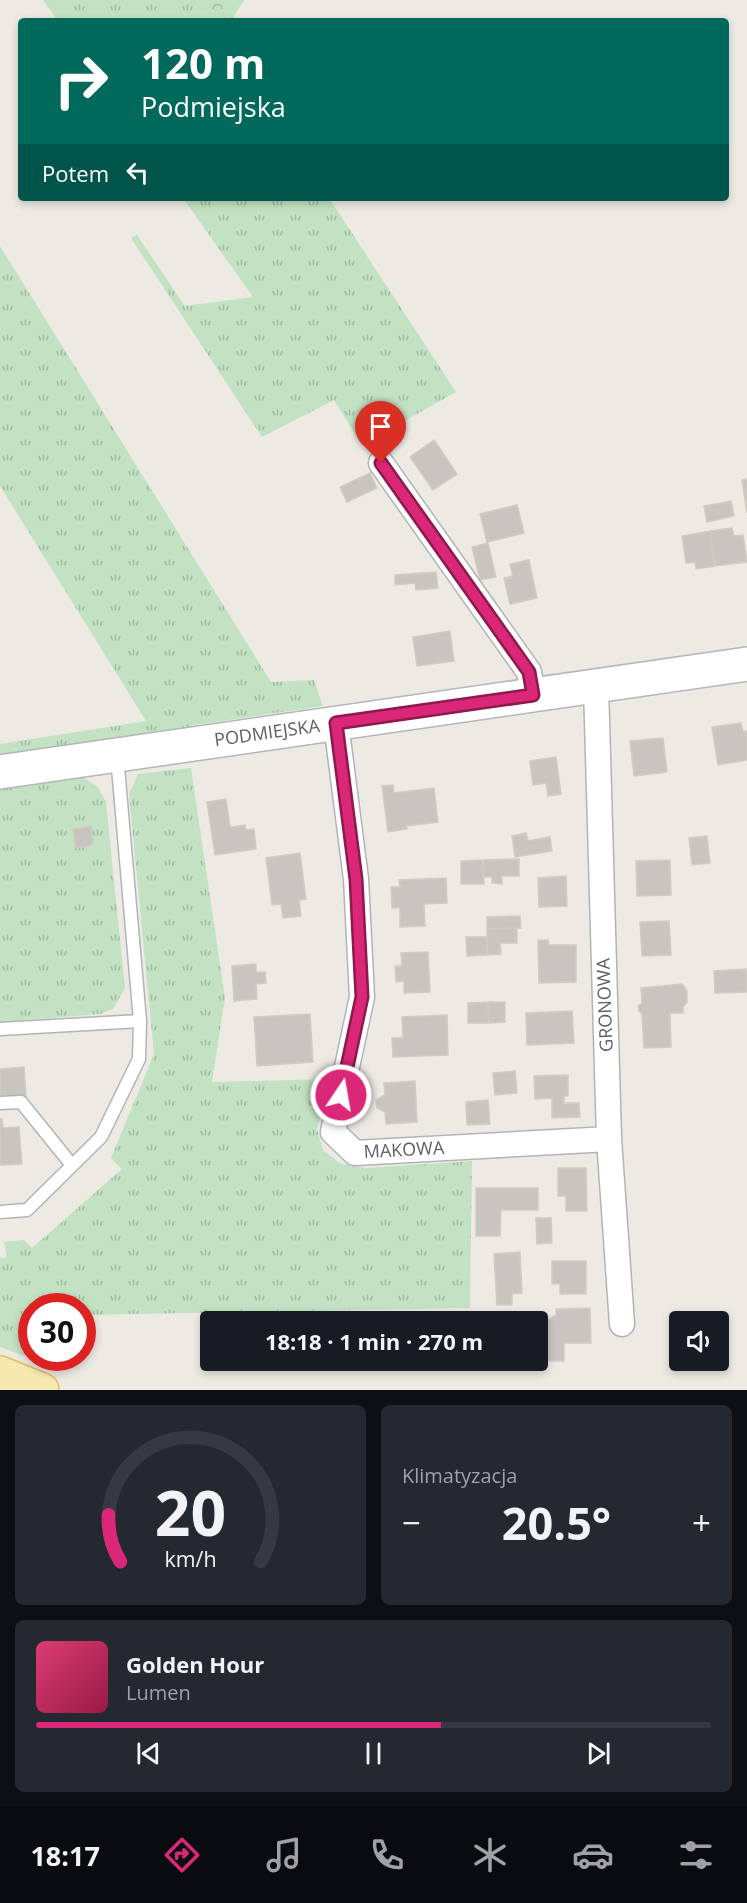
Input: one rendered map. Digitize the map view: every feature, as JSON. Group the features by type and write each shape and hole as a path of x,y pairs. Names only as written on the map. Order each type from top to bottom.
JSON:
{"main road":[{"path":"0,1373 42,1390"}],"street":[{"path":"381,463 529,672 533,695"},
{"name":"PODMIEJSKA","path":"0,772 747,664"},
{"name":"GRONOWA","path":"596,686 609,1139 622,1324"},
{"name":"MAKOWA","path":"336,723 356,879 362,997 333,1132 355,1153 609,1139"}],"lane":[{"path":"0,1212 27,1210 101,1137 140,1059 141,1021 116,755"},
{"path":"0,1029 141,1021"},
{"path":"0,1103 21,1102 72,1164"}],"green space":[{"path":"43,0 196,0 210,18 56,18"},
{"path":"196,0 244,0 233,18 210,18"},
{"path":"185,201 331,201 456,392 362,445 334,400 262,437 131,238 137,235 185,306 253,297"},
{"path":"0,246 271,682 314,680 323,706 188,726 190,730 0,761 0,744 146,721 0,486"},
{"path":"191,768 225,998 212,1082 329,1079 317,1129 323,1150 341,1164 366,1168 472,1161 470,1308 200,1311 200,1313 96,1315 96,1293 18,1293 18,1354 0,1347 0,1258 7,1257 4,1242 24,1240 32,1248 122,1169 111,1158 154,1054 129,794 138,774"},
{"path":"76,773 98,787 106,802 125,988 113,1009 100,1014 0,1022 0,783"}],"building":[{"path":"434,440 457,474 433,490 410,457"},
{"path":"370,473 377,488 347,502 340,487"},
{"path":"747,479 747,513 742,480"},
{"path":"731,501 734,516 707,522 704,506"},
{"path":"517,505 524,533 487,542 480,514"},
{"path":"732,528 734,536 743,535 747,562 715,566 710,531"},
{"path":"710,531 715,566 696,569 695,562 686,563 682,536"},
{"path":"488,543 496,577 480,580 472,547"},
{"path":"529,560 537,598 510,604 504,578 513,576 510,564"},
{"path":"436,572 438,588 416,590 415,583 395,585 395,575"},
{"path":"450,631 454,661 417,666 413,637"},
{"path":"741,723 743,732 747,731 747,760 718,765 712,727"},
{"path":"663,738 667,772 634,776 630,741"},
{"path":"556,757 561,794 548,796 546,783 533,785 530,761"},
{"path":"393,785 394,793 434,788 438,822 406,826 407,829 388,832 382,786"},
{"path":"226,799 230,827 245,825 246,830 254,829 256,849 215,855 207,802"},
{"path":"91,826 93,845 76,848 73,829"},
{"path":"526,833 528,841 550,837 552,851 515,857 512,836"},
{"path":"707,836 710,863 692,865 689,838"},
{"path":"300,853 306,899 299,900 301,916 283,918 281,904 272,905 266,858"},
{"path":"519,859 519,876 502,876 502,884 492,883 492,877 483,877 483,860"},
{"path":"483,860 484,884 461,884 461,861"},
{"path":"670,860 671,895 637,896 636,861"},
{"path":"566,876 567,906 539,907 538,878"},
{"path":"446,878 447,903 424,904 425,926 400,927 400,908 392,908 391,887 400,887 399,880"},
{"path":"520,916 521,928 487,929 487,917"},
{"path":"669,921 671,955 642,956 640,922"},
{"path":"517,928 517,943 500,943 501,954 487,955 487,929"},
{"path":"466,937 487,937 487,955 467,956"},
{"path":"538,940 548,940 549,945 576,945 576,982 539,983"},
{"path":"428,952 430,992 404,993 404,981 396,982 395,966 402,966 401,953"},
{"path":"256,964 256,972 265,972 266,983 256,984 257,999 234,1001 232,966"},
{"path":"746,969 747,992 715,993 714,971"},
{"path":"682,984 687,991 687,1002 683,1007 683,1013 670,1013 671,1047 644,1048 642,1014 638,1006 642,1003 641,988"},
{"path":"488,1002 489,1023 468,1023 468,1003"},
{"path":"488,1002 505,1002 505,1022 489,1023"},
{"path":"572,1011 574,1043 527,1045 526,1013"},
{"path":"310,1014 313,1062 257,1066 254,1017"},
{"path":"447,1015 448,1055 393,1057 392,1038 403,1038 402,1017"},
{"path":"24,1067 26,1096 0,1098 0,1069"},
{"path":"515,1071 517,1093 495,1095 493,1073"},
{"path":"568,1075 568,1096 564,1096 564,1103 579,1103 580,1117 552,1118 552,1098 535,1099 534,1076"},
{"path":"415,1081 417,1122 386,1124 385,1112 377,1108 376,1100 385,1095 384,1083"},
{"path":"488,1100 490,1124 467,1125 466,1102"},
{"path":"0,1119 2,1119 3,1128 19,1127 22,1164 0,1165"},
{"path":"558,1168 586,1168 587,1211 566,1211 566,1196 558,1196"},
{"path":"476,1188 538,1188 538,1210 501,1210 500,1236 476,1236"},
{"path":"536,1218 551,1218 552,1243 537,1244"},
{"path":"520,1252 522,1293 512,1294 512,1305 497,1305 494,1254"},
{"path":"552,1261 586,1261 586,1294 560,1294 560,1284 552,1284"},
{"path":"590,1308 591,1343 564,1343 564,1361 548,1361 548,1320 556,1315 556,1309"}],"route":[{"path":"341,1095 362,997 356,879 336,723 533,695 529,672 381,463"}]}
